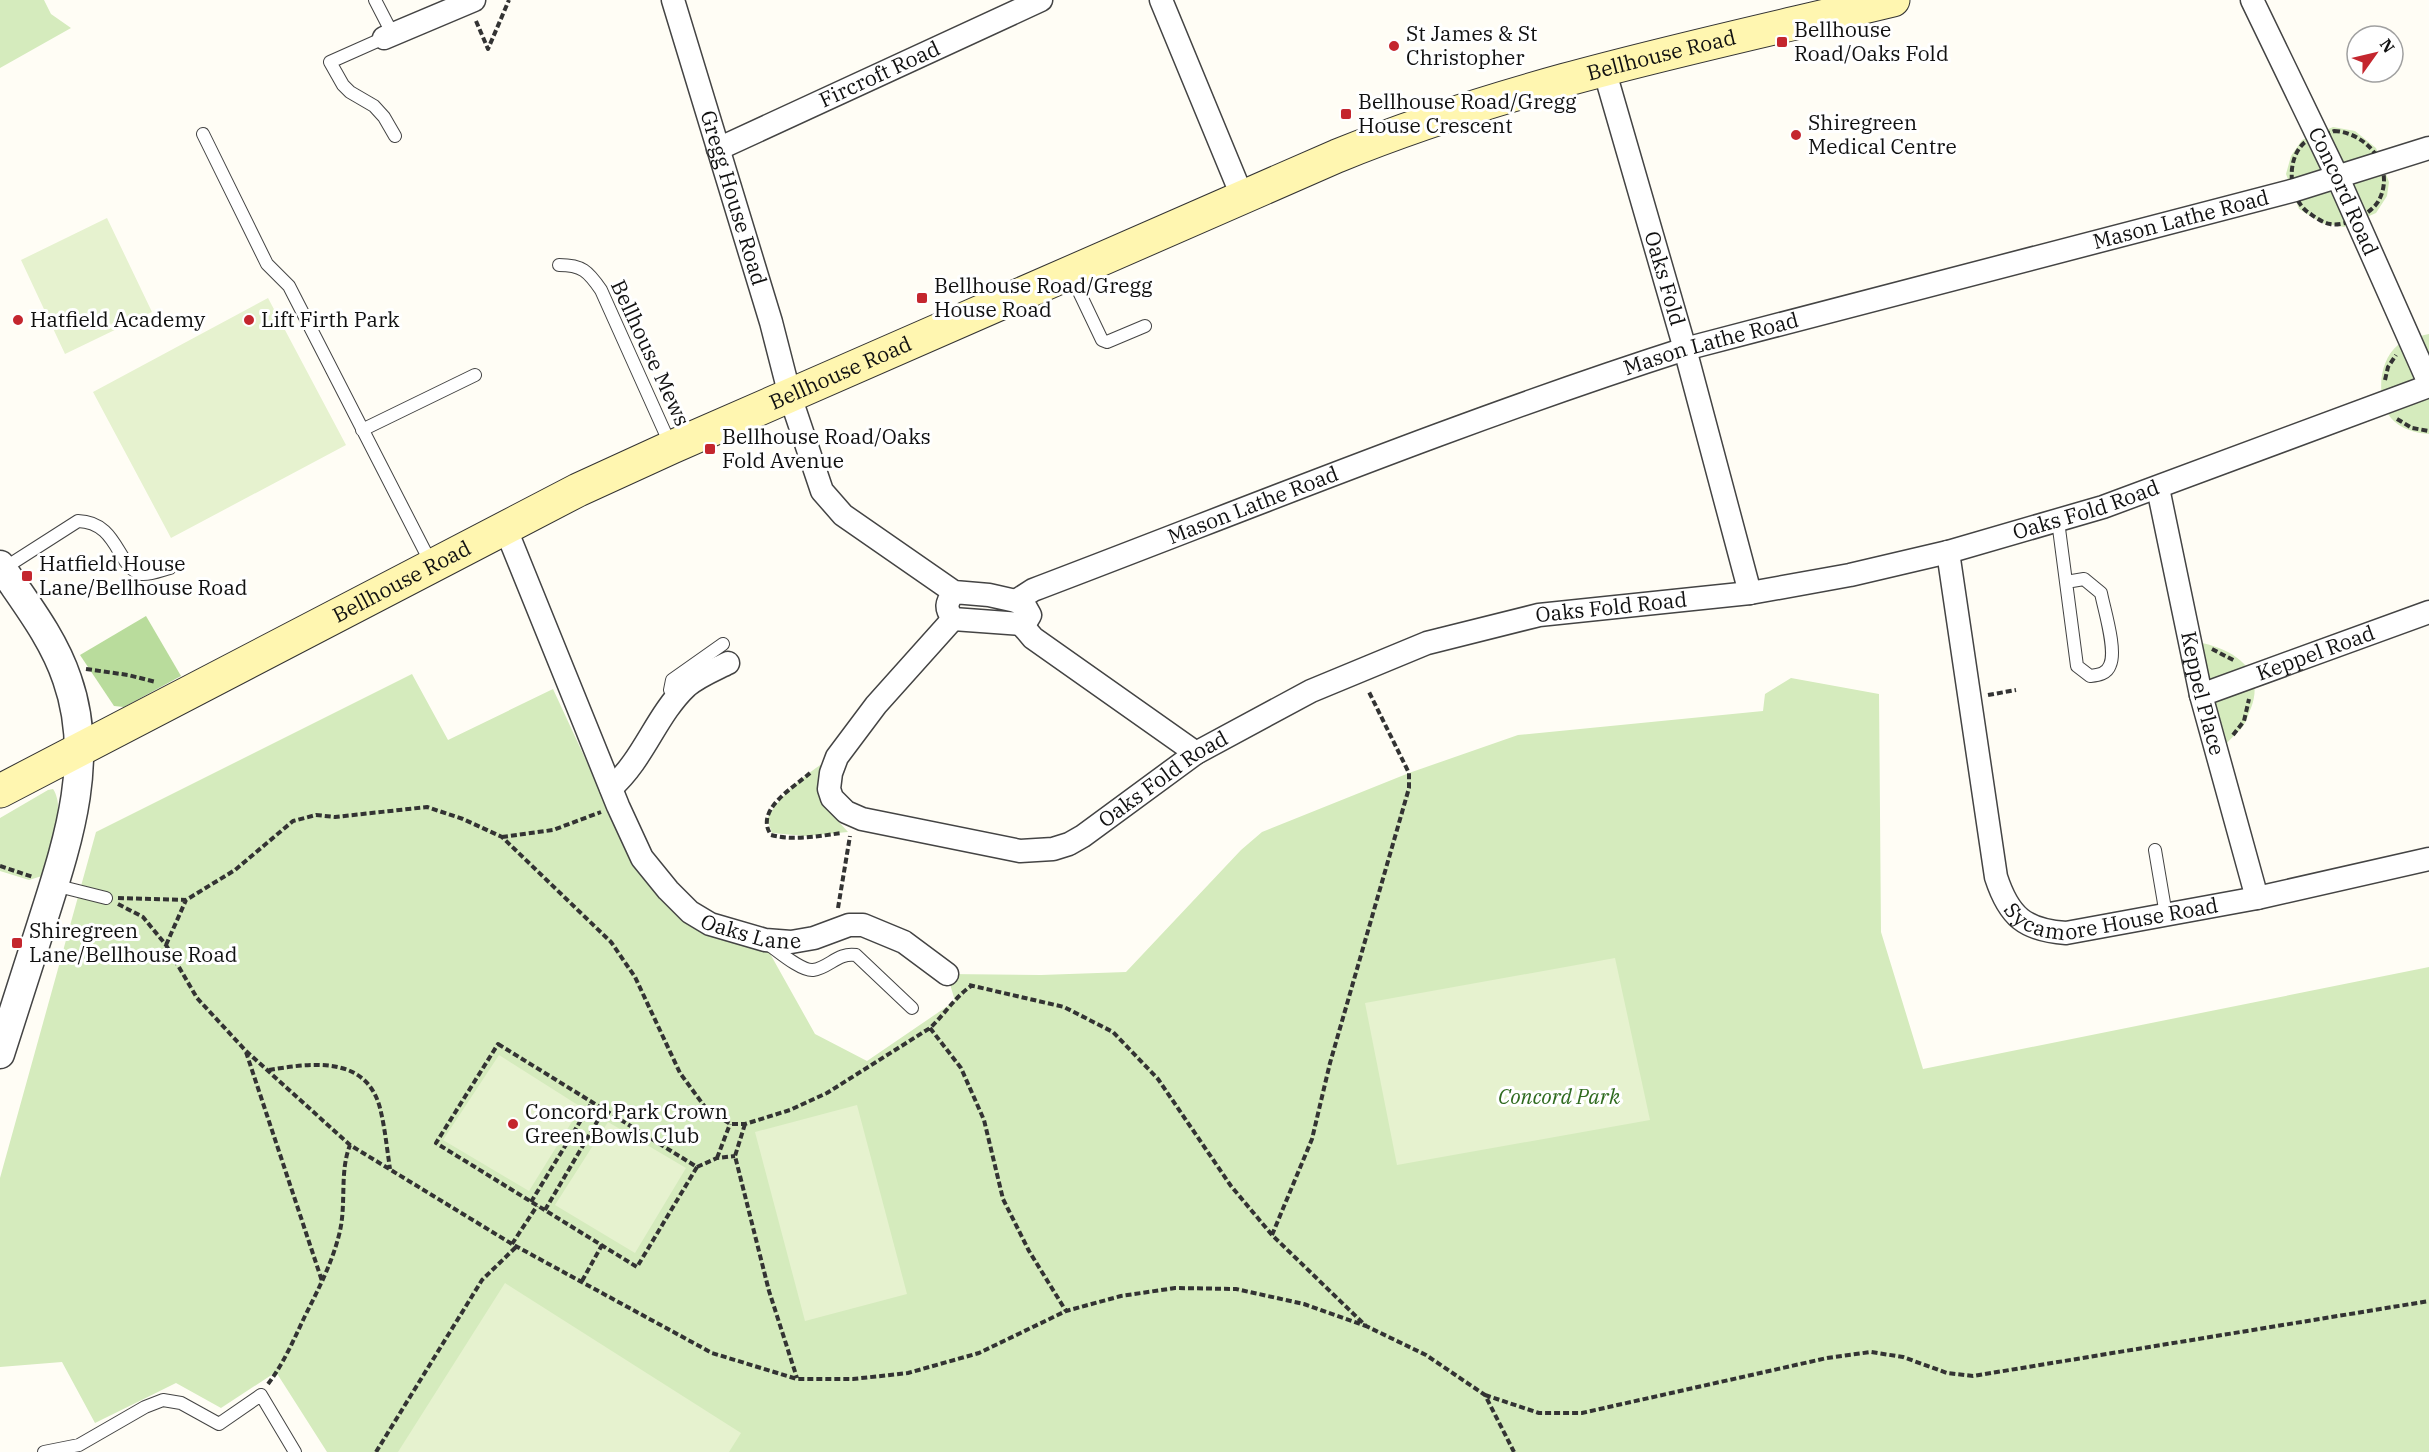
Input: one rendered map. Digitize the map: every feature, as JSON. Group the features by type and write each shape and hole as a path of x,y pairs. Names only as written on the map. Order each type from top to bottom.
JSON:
{"main road":[{"name":"Bellhouse Road","path":"0,791 505,527 672,447 1242,196 1406,128 1475,105 1604,69 1893,0"}],"street":[{"name":"Gregg House Road","path":"673,0 815,474 831,503 843,515 954,592"},
{"name":"Fircroft Road","path":"718,149 1041,0"},
{"path":"1161,0 1242,196"},
{"name":"Concord Road","path":"2252,0 2338,178 2429,384"},
{"path":"388,35 471,1"},
{"name":"Oaks Fold","path":"1604,69 1684,349 1750,593"},
{"name":"Mason Lathe Road","path":"1016,601 1033,590 1469,424 1594,378 1684,349 2091,245 2338,178 2429,148"},
{"name":"Oaks Fold Road","path":"837,757 831,773 832,798 846,812 862,819 1020,851 1037,851 1069,844 1196,753 1311,691 1427,643 1539,615 1750,593 1850,575 1948,552 2058,521 2157,488 2429,384"},
{"name":"Keppel Place","path":"2157,488 2201,695 2257,898"},
{"name":"Oaks Lane","path":"505,527 642,858 668,890 690,912 710,924 761,939 791,942 814,938 849,926 863,925 904,942 947,974"},
{"name":"Sycamore House Road","path":"1948,552 1996,877 2001,890 2017,915 2027,924 2039,931 2066,933 2257,898 2429,859"},
{"path":"0,1054 54,885 73,815 80,749 74,702 62,666 37,620 2,571"},
{"path":"954,592 989,595 1016,601 1025,606 1029,615 1027,620 1021,624 953,619 946,611 947,602 954,592"},
{"name":"Keppel Road","path":"2201,695 2429,612"},
{"path":"837,757 876,705 953,619"},
{"path":"1021,624 1033,638 1196,753"},
{"path":"615,797 625,776 676,698 726,654"}],"lane":[{"path":"375,0 388,35 330,62 343,85 350,92 374,106 384,117 395,136"},
{"path":"203,134 267,264 289,286 432,565"},
{"name":"Bellhouse Mews","path":"559,265 574,265 589,273 601,290 672,447"},
{"path":"1070,272 1102,340 1107,342 1145,326"},
{"path":"362,430 475,375"},
{"path":"2,571 78,521 90,521 100,525 137,572 144,574 170,568"},
{"path":"2058,521 2077,666 2090,676 2102,674 2110,665 2112,650 2101,592 2084,579 2066,582"},
{"path":"2155,850 2166,915"},
{"path":"54,885 106,898"},
{"path":"761,939 806,969 813,970 847,953 856,955 912,1008"},
{"path":"44,1452 80,1448 145,1407 164,1400 181,1402 219,1424 261,1395 295,1452"}],"path":[{"path":"471,1 488,49 509,0"},
{"path":"62,666 128,675 189,692"},
{"path":"1272,1235 1312,1139 1330,1063 1409,788 1409,773 1358,670"},
{"path":"1970,698 2016,690"},
{"path":"834,930 851,832 809,838 780,837 771,835 766,828 765,819 770,808 813,770 837,757"},
{"path":"502,837 553,830 615,797"},
{"path":"106,898 186,900 235,870 293,821 316,814 335,816 427,807 463,819 502,837 611,942 635,977 680,1072 705,1107 730,1124 745,1124 790,1110 826,1093 930,1028 944,1015 960,993 971,986"},
{"path":"0,866 54,885"},
{"path":"106,898 143,917 166,945 197,998 246,1051 350,1145 515,1245 712,1353 797,1379 853,1379 908,1373 979,1353 1066,1311 1121,1296 1175,1288 1236,1289 1304,1304 1366,1326 1426,1355 1485,1395 1539,1413 1582,1413 1827,1358 1871,1352 1903,1358 1947,1373 1973,1376 2429,1300"},
{"path":"166,945 186,900"},
{"path":"947,974 971,986 1064,1006 1113,1032 1158,1079 1231,1186 1272,1235 1366,1326"},
{"path":"930,1028 961,1068 984,1120 1003,1199 1029,1251 1066,1311"},
{"path":"697,1167 498,1044 436,1143 637,1267 697,1167 717,1158 735,1156"},
{"path":"246,1051 322,1281"},
{"path":"268,1070 307,1064 334,1065 358,1076 370,1087 379,1106 390,1169"},
{"path":"531,1202 592,1102"},
{"path":"545,1210 604,1110"},
{"path":"717,1158 730,1124"},
{"path":"745,1124 735,1156 769,1292 797,1379"},
{"path":"261,1395 280,1368 322,1281 339,1235 345,1199 345,1160 350,1145"},
{"path":"376,1452 482,1280 515,1245 537,1206"},
{"path":"582,1281 602,1245"},
{"path":"1485,1395 1514,1452"}],"green space":[{"path":"0,0 44,0 51,14 71,28 0,68"},
{"path":"2333,127 2355,131 2376,148 2389,182 2387,196 2376,213 2344,227 2322,223 2299,209 2286,174 2291,156 2302,140"},
{"path":"107,218 152,312 65,354 21,260"},
{"path":"268,298 346,445 171,538 93,392"},
{"path":"2429,334 2429,434 2408,430 2391,418 2383,401 2381,380 2386,360 2398,345"},
{"path":"146,616 181,676 124,707 114,706 80,655"},
{"path":"2198,642 2234,655 2250,671 2254,682 2254,694 2246,720 2227,743"},
{"name":"Concord Park","path":"412,674 448,740 553,689 636,868 768,950 815,1034 867,1061 955,1001 947,974 1041,975 1126,972 1241,850 1262,832 1409,773 1518,735 1763,711 1765,694 1791,678 1879,694 1881,932 1923,1069 2429,967 2429,1452 327,1452 276,1372 221,1408 176,1383 95,1423 62,1362 0,1367 0,1178 96,832"},
{"path":"828,760 819,783 829,811 848,832 805,836 772,833 767,819 772,810 802,779"},
{"path":"53,789 57,798 58,820 42,876 29,880 0,871 0,818"},
{"path":"1615,958 1650,1120 1397,1165 1365,1003"},
{"name":"Concord Park Crown Green Bowls Club","path":"499,1055 581,1107 529,1191 443,1140"},
{"path":"857,1105 907,1294 805,1321 755,1132"},
{"name":"Concord Park Crown Green Bowls Club","path":"608,1122 686,1168 635,1253 555,1205"},
{"path":"505,1283 741,1433 729,1452 398,1452"}],"place":[{"name":"Bellhouse Road/Oaks Fold","path":"1782,42"},
{"name":"St James & St Christopher","path":"1394,46"},
{"name":"Bellhouse Road/Gregg House Crescent","path":"1346,114"},
{"name":"Shiregreen Medical Centre","path":"1796,135"},
{"name":"Bellhouse Road/Gregg House Road","path":"922,298"},
{"name":"Hatfield Academy","path":"18,320"},
{"name":"Lift Firth Park","path":"249,320"},
{"name":"Bellhouse Road/Oaks Fold Avenue","path":"710,449"},
{"name":"Hatfield House Lane/Bellhouse Road","path":"27,576"},
{"name":"Shiregreen Lane/Bellhouse Road","path":"17,943"},
{"name":"Concord Park Crown Green Bowls Club","path":"513,1124"}]}
